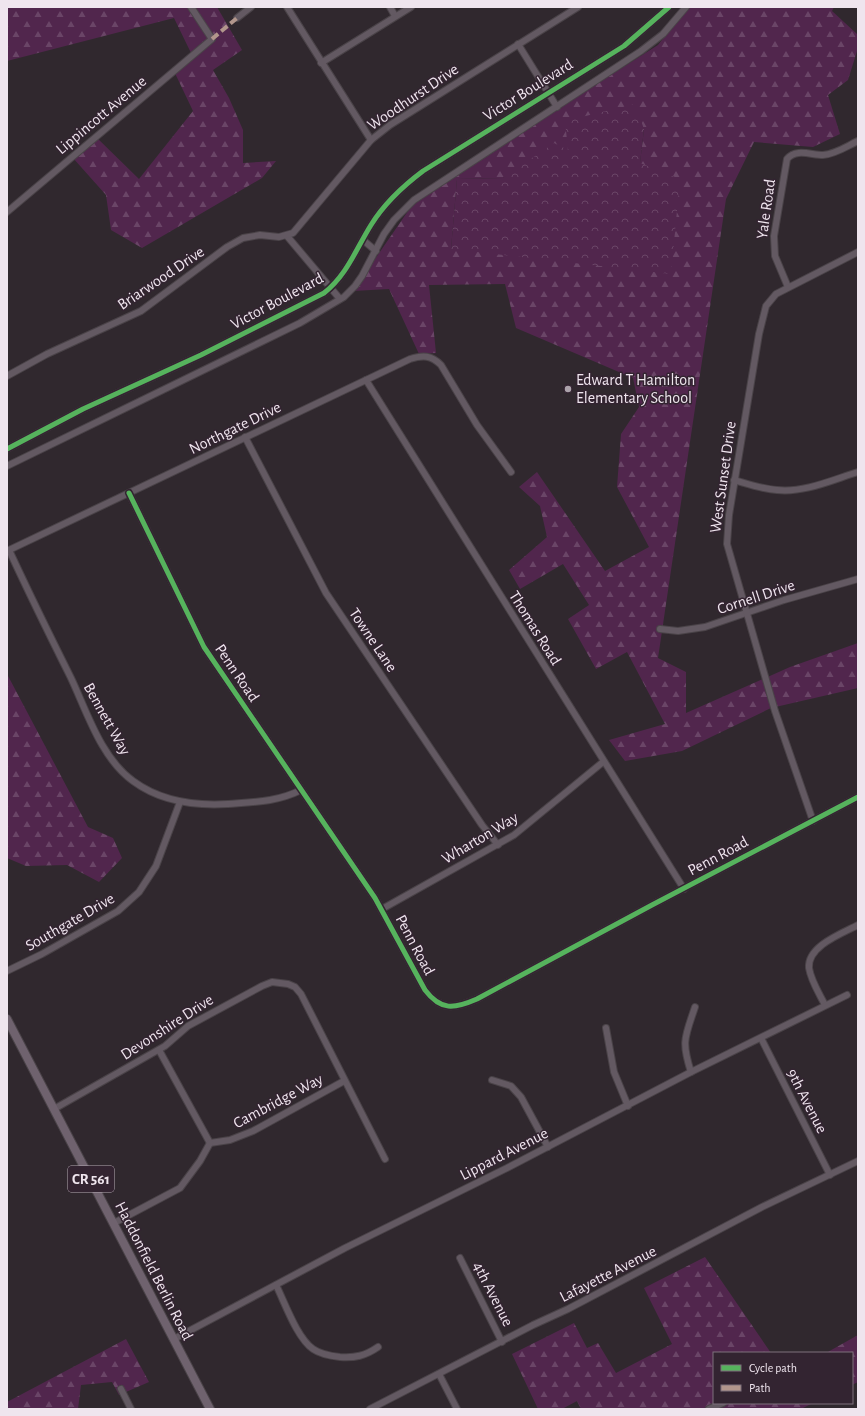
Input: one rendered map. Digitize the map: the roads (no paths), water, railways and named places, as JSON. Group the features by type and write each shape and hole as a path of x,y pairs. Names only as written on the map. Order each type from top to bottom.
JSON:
{"main road":[{"name":"Haddonfield Berlin Road","path":"7,1019 210,1409"}],"street":[{"name":"Lippincott Avenue","path":"7,212 212,39 191,7"},
{"path":"237,18 251,7"},
{"path":"287,7 371,140"},
{"path":"390,7 395,16"},
{"path":"321,63 411,7"},
{"name":"Woodhurst Drive","path":"287,236 300,226 371,140 407,113 578,7"},
{"name":"Victor Boulevard","path":"7,448 83,409 201,355 313,299 331,288 346,271 379,214 411,180 423,171 624,46 669,7"},
{"name":"Victor Boulevard","path":"7,466 300,323 340,299 355,286 362,276 394,220 423,193 641,51 663,34 686,7"},
{"path":"518,44 557,107"},
{"name":"Yale Road","path":"788,287 775,256 774,236 786,164 790,156 797,152 824,155 837,152 858,141"},
{"name":"Briarwood Drive","path":"7,376 48,354 141,311 243,238 260,235 279,237 287,236"},
{"path":"287,236 340,299"},
{"path":"363,240 376,251"},
{"name":"West Sunset Drive","path":"813,821 775,711 746,613 728,544 729,515 763,314 770,300 788,287 858,252"},
{"name":"Northgate Drive","path":"8,551 410,359 427,356 434,358 441,364 477,425 511,472"},
{"name":"Thomas Road","path":"366,380 603,762 684,889"},
{"name":"Towne Lane","path":"246,437 326,593 478,819 498,845"},
{"path":"734,480 766,488 789,490 803,488 858,472"},
{"name":"Penn Road","path":"129,493 204,647 382,910 424,990 437,1003 444,1006 464,1005 477,999 858,797"},
{"name":"Bennett Way","path":"8,551 100,740 122,772 133,782 158,794 180,802 219,804 272,801 289,796 301,790"},
{"name":"Cornell Drive","path":"660,629 690,630 705,627 858,579"},
{"name":"Wharton Way","path":"382,910 514,835 603,762"},
{"name":"Southgate Drive","path":"7,971 42,954 118,911 131,900 139,892 156,866 180,802"},
{"path":"825,1005 814,984 809,966 816,950 827,941 858,925"},
{"name":"Devonshire Drive","path":"54,1109 159,1050 188,1026 262,986 278,982 295,987 300,994 385,1159"},
{"name":"Lippard Avenue","path":"174,1339 345,1248 548,1147 691,1072 847,995"},
{"path":"691,1072 685,1054 684,1040 695,1007"},
{"path":"606,1028 614,1072 628,1106"},
{"name":"9th Avenue","path":"761,1038 830,1175"},
{"path":"114,1223 180,1188 200,1161 210,1143 159,1050"},
{"name":"Cambridge Way","path":"210,1143 230,1140 254,1131 344,1080"},
{"path":"492,1080 511,1086 521,1097 548,1147"},
{"name":"Lafayette Avenue","path":"372,1409 642,1272 762,1207 858,1161"},
{"name":"4th Avenue","path":"460,1258 502,1342"},
{"path":"276,1285 303,1339 314,1350 334,1357 347,1358 367,1354 378,1348"},
{"path":"439,1374 457,1409"},
{"path":"120,1389 131,1409"},
{"path":"709,1409 721,1404"}],"place":[{"name":"Edward T Hamilton Elementary School","path":"568,389"}]}
